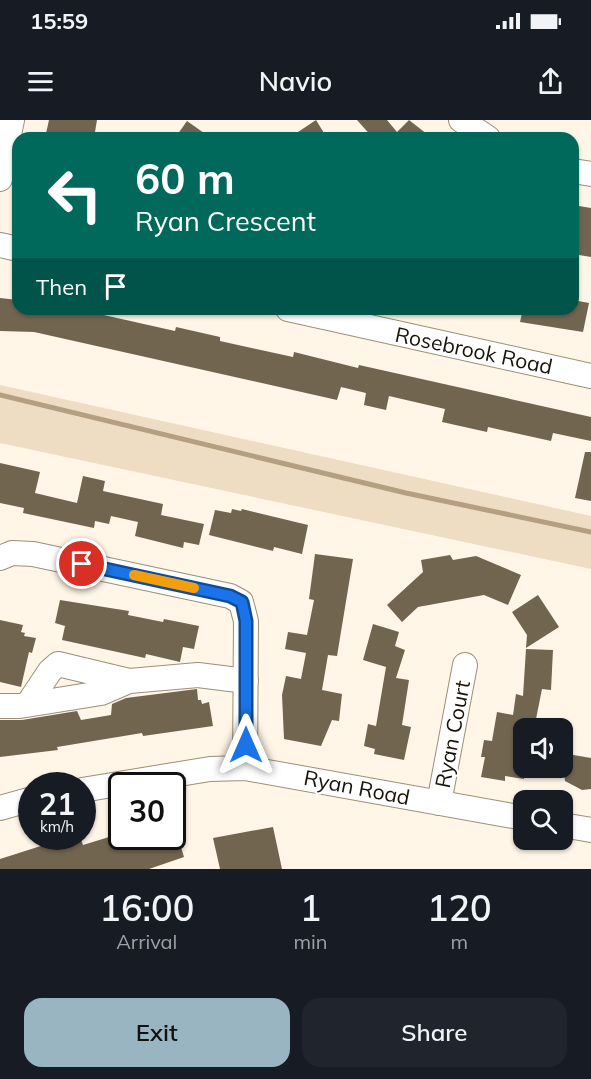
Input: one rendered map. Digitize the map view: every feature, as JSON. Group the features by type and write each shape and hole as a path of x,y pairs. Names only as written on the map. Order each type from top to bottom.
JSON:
{"street":[{"path":"0,179 12,120"},
{"path":"461,120 479,132"},
{"name":"Rosebrook Road","path":"315,315 591,376"},
{"path":"0,558 12,553 33,554 248,598 245,768"},
{"path":"28,704 50,671 58,664 129,681"},
{"name":"Ryan Court","path":"439,803 465,665"},
{"path":"0,706 101,693 129,681 198,675 246,681"},
{"name":"Ryan Road","path":"96,788 210,769 245,768 513,816"},
{"path":"0,808 18,803"},
{"path":"573,827 591,830"}],"shaded area":[{"path":"0,385 591,516 591,569 0,443"}],"building":[{"path":"49,120 97,120 95,132 46,132"},
{"path":"316,120 323,132 298,132"},
{"path":"357,120 387,120 397,132 368,132"},
{"path":"409,120 424,132 397,132"},
{"path":"187,121 203,132 179,132"},
{"path":"579,206 591,208 591,257 579,255"},
{"path":"0,298 12,299 12,315 104,315 175,331 176,327 220,337 220,341 293,357 294,352 358,368 359,365 591,417 591,441 553,433 551,441 488,427 487,432 442,422 445,409 389,396 386,410 364,405 366,393 341,387 337,400 34,332 0,331"},
{"path":"579,301 589,303 583,332 520,322 522,315 579,315"},
{"path":"585,452 591,452 591,501 575,498"},
{"path":"0,463 40,472 35,493 77,503 83,476 105,481 103,491 163,504 161,515 204,524 199,545 184,542 183,548 135,536 138,522 111,516 109,524 95,521 94,528 23,513 24,508 0,503"},
{"path":"232,509 241,511 242,509 308,525 302,554 274,547 273,551 209,535 215,510 231,513"},
{"path":"315,554 353,559 337,656 328,655 322,690 342,694 339,721 332,720 321,746 284,739 282,695 286,676 301,679 306,653 285,649 288,632 307,635 314,600 309,599"},
{"path":"450,555 453,560 476,556 521,575 508,605 484,595 418,607 402,622 387,605 423,572 421,560"},
{"path":"538,595 559,627 526,648 527,635 512,612"},
{"path":"60,600 129,611 128,615 163,622 164,619 199,626 194,649 183,647 180,662 146,654 145,658 62,640 65,626 55,623"},
{"path":"0,620 23,625 21,632 25,633 24,636 36,638 32,653 29,652 21,687 0,682"},
{"path":"373,624 399,632 395,646 405,650 396,678 409,680 402,725 411,727 404,760 374,754 375,749 364,746 368,724 376,726 386,667 363,660"},
{"path":"526,649 553,650 551,690 542,689 536,718 513,718 513,777 505,776 505,781 481,777 485,757 481,757 484,740 492,741 497,712 513,715 516,694 523,696"},
{"path":"197,689 198,700 201,700 202,704 209,702 213,726 143,736 142,733 57,747 58,750 0,757 0,720 22,720 77,711 81,720 111,715 112,704 126,698"},
{"path":"573,755 591,758 591,789 582,790 565,781 565,778 573,778"},
{"path":"273,827 282,869 220,869 213,838"},
{"path":"108,837 108,850 182,850 184,857 149,869 0,869 0,859 28,850 96,850 96,841"}],"waterway":[{"path":"0,395 406,493 591,532"}],"slow traffic":[{"path":"134,575 194,588"}],"route":[{"path":"82,564 230,596 242,602 246,621 246,745"}]}
